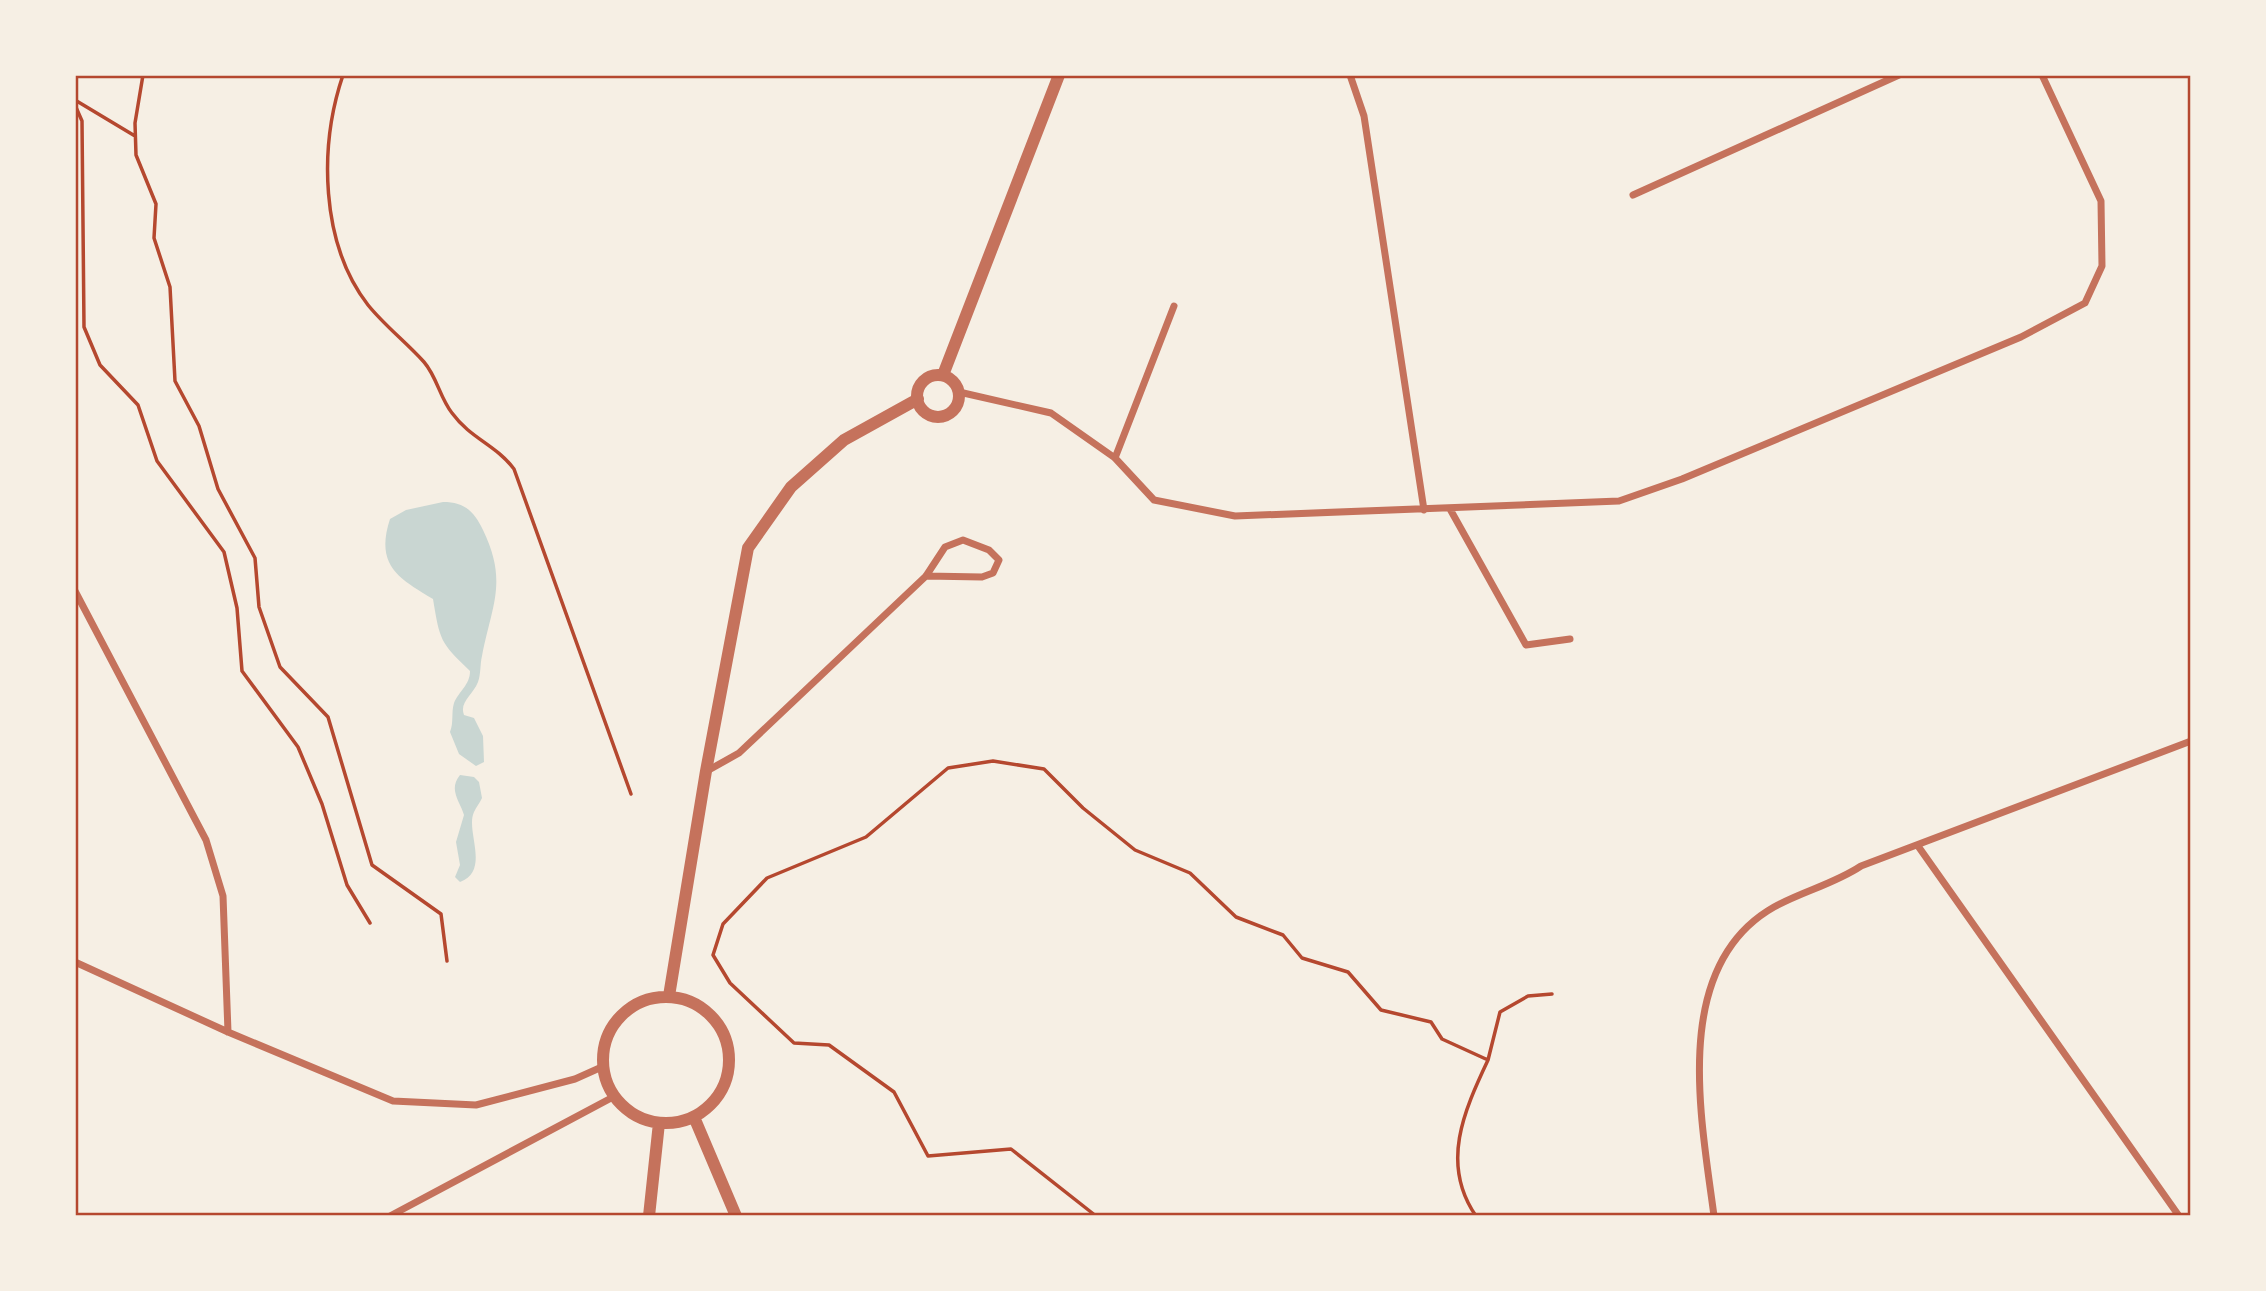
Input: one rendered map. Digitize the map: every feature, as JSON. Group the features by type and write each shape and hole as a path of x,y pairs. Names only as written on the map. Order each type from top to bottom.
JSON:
{"street":[{"path":"943,375 1059,75"},
{"path":"1350,75 1364,116 1424,510"},
{"path":"1633,195 1899,75"},
{"path":"959,392 1051,413 1115,458 1154,499 1235,516 1619,501 1682,479 2021,337 2085,303 2102,266 2101,201 2042,75"},
{"path":"1115,458 1174,306"},
{"path":"935,375 943,375 956,384 959,392 956,408 942,416 926,413 918,399 921,383 935,375"},
{"path":"669,996 706,771 748,548 792,487 844,440 918,399"},
{"path":"1450,509 1526,645 1570,639"},
{"path":"706,771 740,753 926,576 945,547 962,540 989,550 999,561 993,573 982,577 926,576"},
{"path":"75,591 206,840 223,896 228,1032"},
{"path":"1714,1216 1703,1131 1701,1025 1712,978 1731,941 1774,907 1843,878 1861,866 1918,846 2045,794 2191,741"},
{"path":"1918,846 2179,1216"},
{"path":"75,962 228,1032 393,1101 476,1105 575,1079 604,1066"},
{"path":"669,996 692,1002 712,1015 725,1035 730,1059 726,1082 713,1102 694,1116 677,1122 659,1123 642,1118 627,1109 615,1096 604,1066 605,1044 614,1024 629,1009 648,999 669,996"},
{"path":"390,1216 615,1096"},
{"path":"694,1116 736,1216"},
{"path":"649,1216 659,1123"}],"path":[{"path":"143,75 135,136 136,155 156,204 154,238 170,287 175,381 199,426 218,489 255,558 259,607 280,667 328,718 372,864 442,914 447,961"},
{"path":"343,75 332,125 327,167 332,218 346,266 366,303 425,363 451,412 476,439 501,451 514,469 631,794"},
{"path":"75,103 135,136"},
{"path":"75,103 82,121 84,327 100,365 138,405 157,461 224,552 237,608 242,671 298,747 321,804 347,885 370,923"},
{"path":"1096,1216 1012,1149 928,1156 894,1092 829,1045 794,1043 730,983 713,955 723,924 767,878 866,837 948,768 993,761 1044,769 1083,808 1135,850 1190,873 1236,918 1283,936 1303,958 1348,972 1381,1010 1431,1022 1443,1039 1488,1060"},
{"path":"1476,1216 1466,1202 1455,1153 1470,1099 1488,1060 1500,1012 1528,996 1552,994"}],"shaded area":[{"path":"443,502 463,506 472,513 483,530 495,564 496,593 479,679 463,706 464,715 474,718 483,736 484,762 476,766 459,754 450,732 454,703 470,676 470,671 443,640 433,599 400,577 388,559 385,548 390,519 406,510"},
{"path":"460,775 474,777 479,782 482,798 472,820 476,860 474,869 460,882 455,877 460,865 456,842 464,815 455,786"}]}
